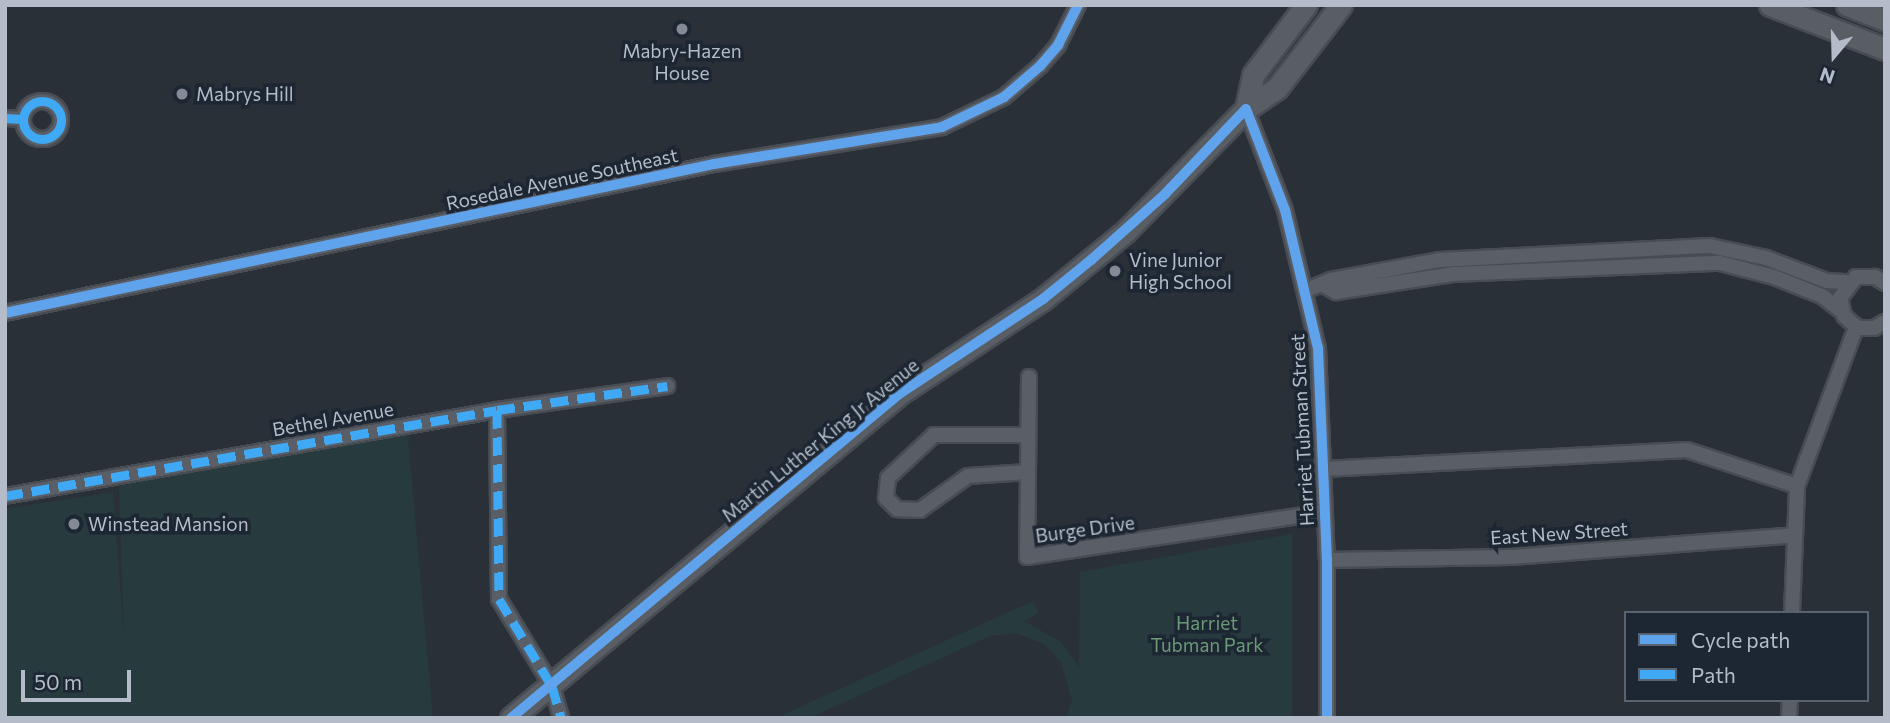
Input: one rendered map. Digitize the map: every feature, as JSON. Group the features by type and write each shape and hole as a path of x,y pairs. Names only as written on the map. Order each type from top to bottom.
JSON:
{"main road":[{"path":"1246,110 1252,75 1306,5"},
{"name":"Martin Luther King Jr Avenue","path":"511,718 899,394 1043,299 1091,260 1166,194 1246,110 1277,88 1341,5"},
{"path":"1770,5 1885,49"},
{"path":"1847,5 1885,20"}],"street":[{"name":"Rosedale Avenue Southeast","path":"5,313 714,164 942,127 1004,97 1040,66 1058,45 1078,5"},
{"name":"Harriet Tubman Street","path":"1246,110 1285,210 1307,290 1318,348 1327,560 1327,718"},
{"path":"5,118 23,119"},
{"path":"1307,290 1325,286 1331,280 1440,260 1710,246 1766,258 1827,281 1849,282 1866,276 1885,283"},
{"path":"1325,286 1336,292 1453,274 1720,264 1774,277 1822,296 1856,327 1874,328 1885,322"},
{"path":"1841,311 1840,298 1849,282"},
{"path":"1792,611 1797,486 1856,327"},
{"name":"Burge Drive","path":"1029,377 1027,557 1325,512"},
{"name":"Bethel Avenue","path":"5,495 497,410 667,386"},
{"path":"497,410 499,599 552,686 561,718"},
{"path":"1027,472 968,475 920,510 897,509 886,498 888,478 934,435 1028,435"},
{"path":"1324,469 1687,450 1797,486"},
{"name":"East New Street","path":"1327,560 1511,556 1794,535"}],"green space":[{"path":"407,426 433,718 5,718 5,509 113,492 124,638 119,486"},
{"name":"Harriet Tubman Park","path":"1292,534 1292,718 1067,718 1072,700 1061,662 1044,644 1016,633 990,636 809,718 776,718 1033,601 1039,613 1024,621 1061,642 1079,667 1080,572"}],"marked path":[{"path":"42,101 55,107 61,120 55,133 42,139 29,133 23,120 29,107 42,101"},
{"path":"5,118 23,119"},
{"path":"5,496 497,410 667,386"},
{"path":"497,410 499,599 552,686 561,718"}],"cycle path":[{"path":"5,313 714,164 942,127 1004,97 1040,66 1058,45 1078,5"},
{"path":"511,718 899,394 1043,299 1091,260 1165,194 1246,109 1285,210 1318,348 1327,560 1327,718"}],"place":[{"name":"Mabry-Hazen House","path":"682,29"},
{"name":"Mabrys Hill","path":"182,94"},
{"name":"Vine Junior High School","path":"1115,271"},
{"name":"Winstead Mansion","path":"74,524"}]}
